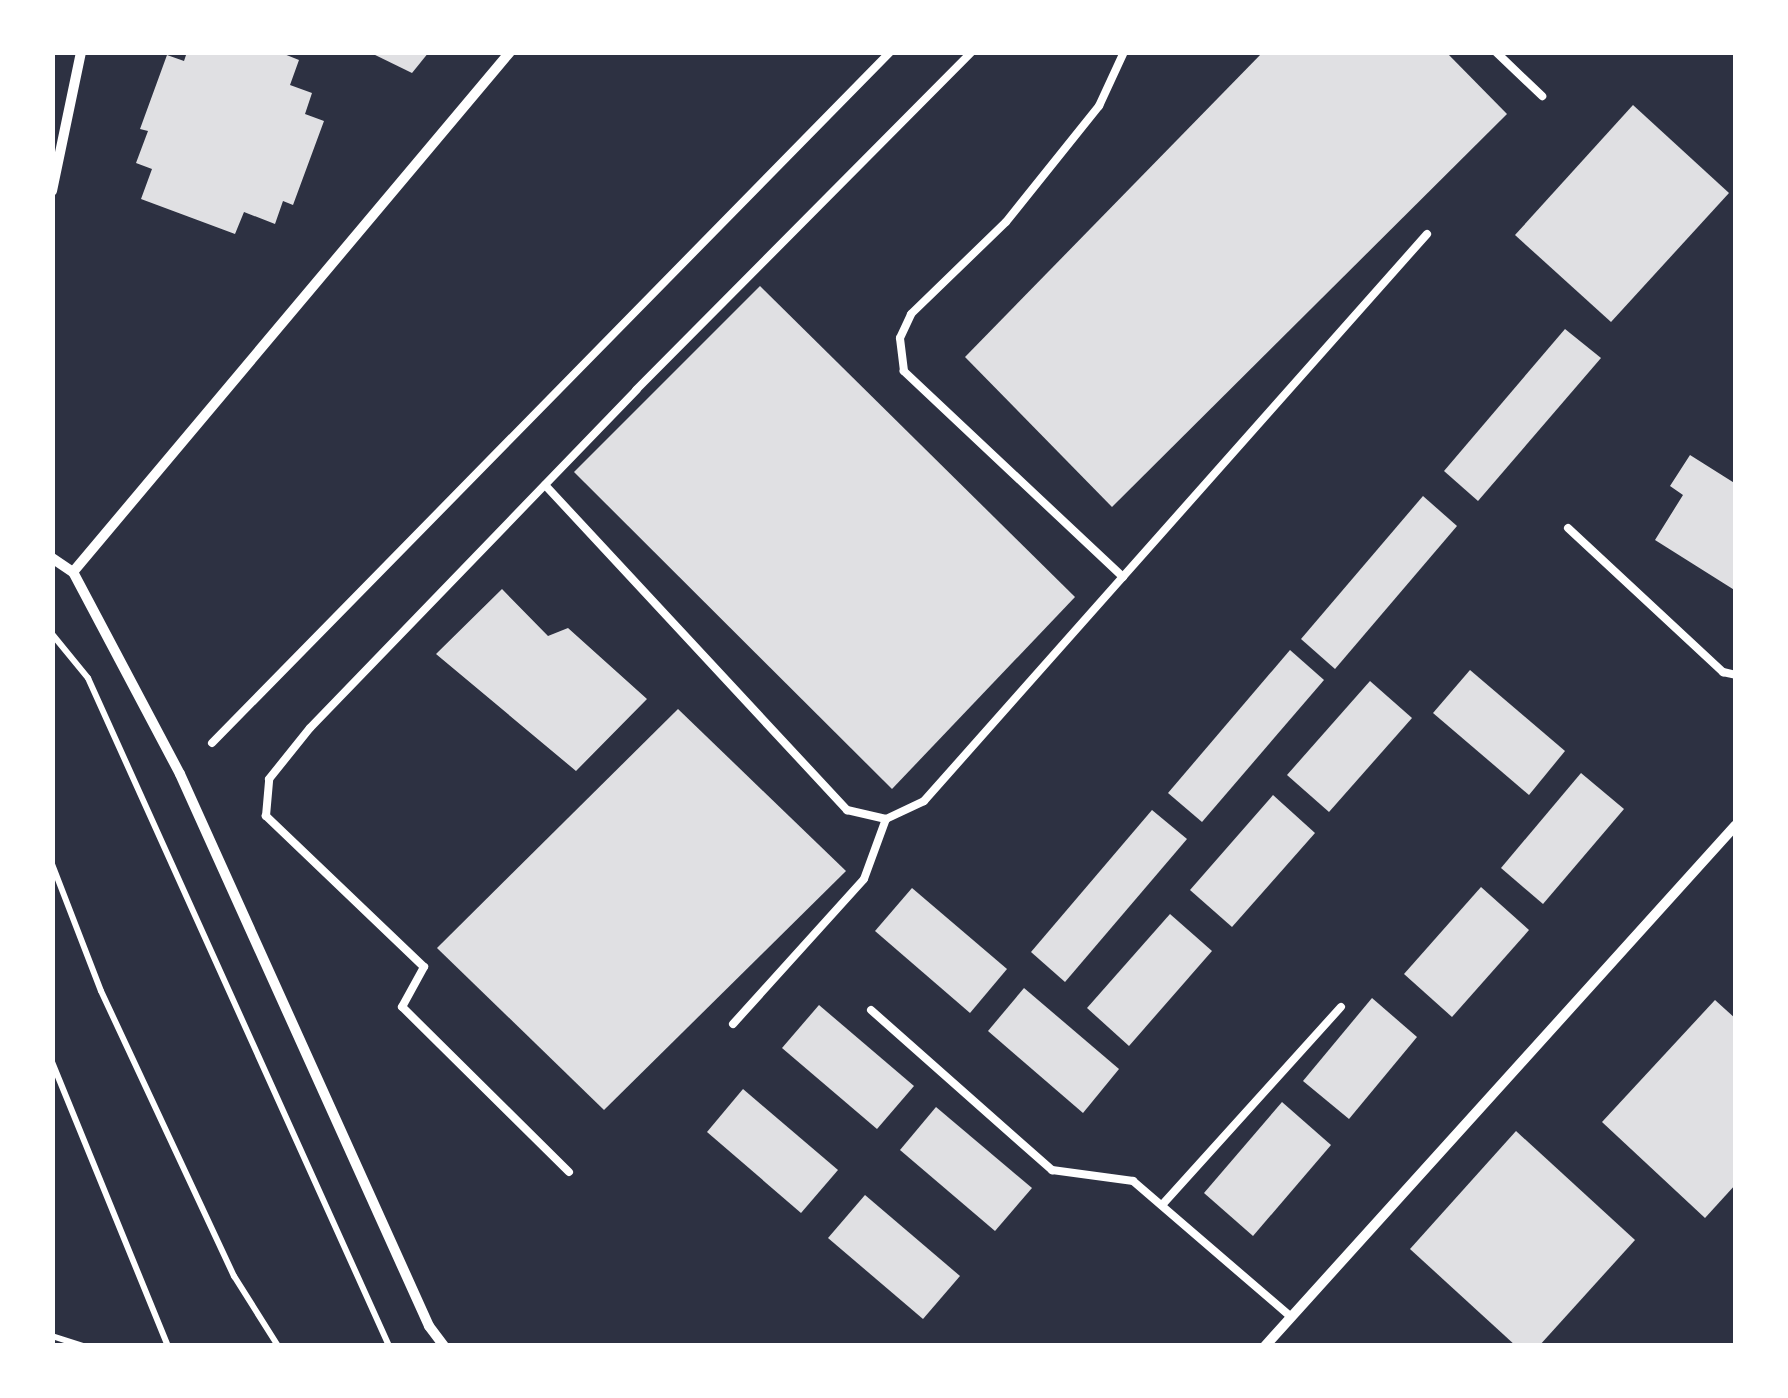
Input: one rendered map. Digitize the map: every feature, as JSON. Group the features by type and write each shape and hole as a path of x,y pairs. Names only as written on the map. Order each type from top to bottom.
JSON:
{"street":[{"path":"52,191 81,52"},
{"path":"72,572 510,52"},
{"path":"52,558 72,572 180,774 429,1326 444,1346"},
{"path":"1265,1346 1736,825"}],"lane":[{"path":"212,743 890,52"},
{"path":"569,1172 402,1007 424,966 266,816 269,779 310,728 972,52"},
{"path":"1124,52 1099,106 1006,222 911,314 900,338 904,371 1124,577"},
{"path":"1496,52 1542,96"},
{"path":"545,485 847,810 886,818 924,800 1427,234"},
{"path":"1568,528 1723,672 1736,676"},
{"path":"733,1024 864,879 886,818"},
{"path":"1162,1206 1341,1007"},
{"path":"872,1010 1052,1170 1133,1181 1290,1317"}],"path":[{"path":"52,634 88,678 389,1346"},
{"path":"52,864 126,1044 234,1276 278,1346"},
{"path":"52,1062 168,1346"},
{"path":"52,1336 83,1346"}],"building":[{"path":"187,52 279,52 299,60 290,85 312,93 305,114 324,121 293,205 283,201 275,224 244,212 235,234 141,199 152,169 136,163 148,131 140,129 167,55 184,61"},
{"path":"369,52 429,52 412,73"},
{"path":"1263,52 1446,52 1507,114 1112,507 965,357"},
{"path":"1633,105 1729,193 1611,322 1515,235"},
{"path":"760,286 1075,597 892,789 574,472"},
{"path":"1565,329 1601,358 1478,501 1444,471"},
{"path":"1690,455 1736,484 1736,591 1655,540 1683,495 1670,486"},
{"path":"1423,496 1457,526 1335,669 1301,639"},
{"path":"502,589 548,636 568,628 647,699 576,771 436,654"},
{"path":"1290,650 1324,680 1202,822 1168,793"},
{"path":"1470,670 1565,751 1529,795 1433,713"},
{"path":"1370,681 1412,718 1329,812 1287,775"},
{"path":"678,709 846,871 604,1110 437,948"},
{"path":"1581,773 1624,809 1543,904 1501,868"},
{"path":"1273,795 1315,833 1232,927 1190,890"},
{"path":"1152,810 1187,839 1065,982 1031,952"},
{"path":"1481,887 1529,930 1452,1017 1404,974"},
{"path":"912,888 1007,969 970,1013 875,931"},
{"path":"1170,914 1212,951 1129,1046 1087,1008"},
{"path":"1024,988 1119,1069 1083,1113 988,1031"},
{"path":"1372,998 1417,1037 1349,1119 1303,1081"},
{"path":"1715,1000 1736,1019 1736,1184 1705,1218 1602,1122"},
{"path":"819,1005 914,1086 877,1129 782,1048"},
{"path":"743,1089 838,1170 801,1213 707,1132"},
{"path":"1282,1102 1331,1145 1253,1236 1204,1193"},
{"path":"936,1107 1032,1188 995,1231 900,1150"},
{"path":"1516,1131 1635,1240 1539,1346 1516,1346 1410,1249"},
{"path":"865,1195 960,1276 923,1319 828,1238"}]}
